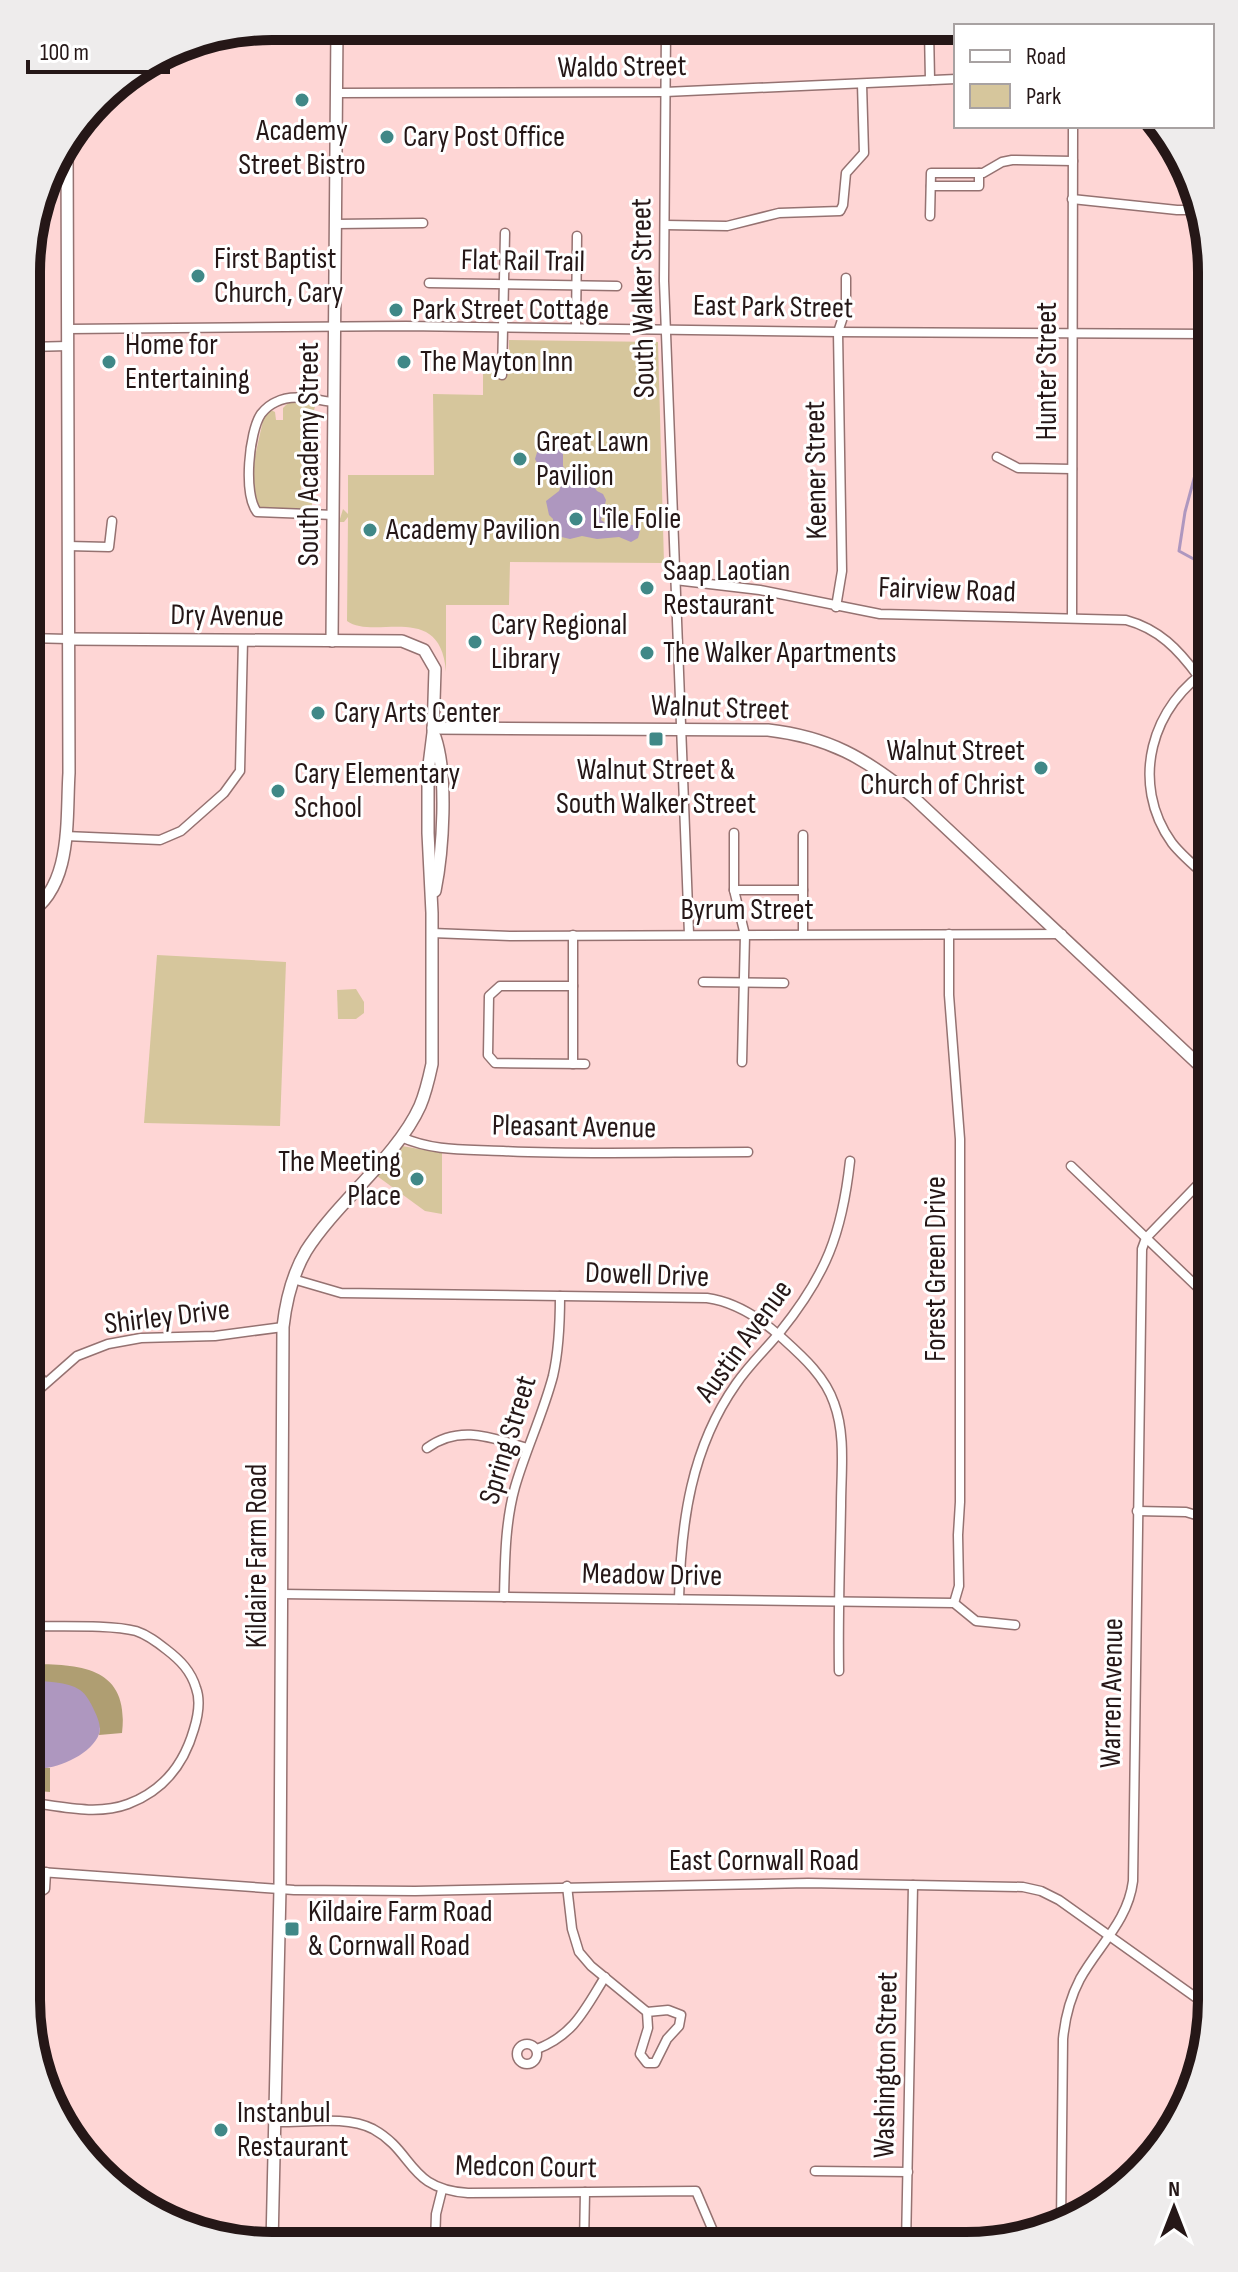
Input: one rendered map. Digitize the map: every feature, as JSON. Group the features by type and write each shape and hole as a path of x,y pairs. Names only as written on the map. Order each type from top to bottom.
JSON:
{"main road":[{"name":"South Academy Street","path":"332,641 337,40"},
{"path":"40,906 56,883 65,836 69,773 67,164"},
{"name":"Dry Avenue","path":"68,639 402,641 424,650"},
{"name":"Kildaire Farm Road","path":"272,2232 280,1888 283,1327 287,1298 305,1253 401,1137 425,1095 432,1064 428,773 435,669 424,650"},
{"name":"Walnut Street","path":"433,731 682,729 792,733 840,746 875,766 912,796 1198,1064"}],"street":[{"name":"South Walker Street","path":"666,40 665,329 689,934"},
{"path":"929,40 930,80"},
{"name":"Waldo Street","path":"337,93 665,92 954,79"},
{"path":"665,225 727,226 779,213 840,211 846,173 864,153 862,84"},
{"name":"Hunter Street","path":"1072,617 1073,128"},
{"path":"930,216 931,173 979,173 1008,160 1073,161"},
{"path":"1072,199 1189,210"},
{"path":"335,224 423,223"},
{"path":"502,375 505,233"},
{"path":"576,328 577,236"},
{"name":"Keener Street","path":"836,607 842,571 838,332 846,308 846,278"},
{"name":"Flat Rail Trail","path":"429,283 617,286"},
{"name":"East Park Street","path":"68,329 502,327 1198,334"},
{"path":"40,347 68,346"},
{"path":"333,402 296,397 275,402 259,418 249,460 252,505 257,512 334,515"},
{"path":"997,457 1018,468 1072,469"},
{"path":"68,546 109,547 112,521"},
{"name":"Fairview Road","path":"675,580 736,586 880,614 1115,618 1146,626 1180,651 1198,676"},
{"name":"Dry Avenue","path":"40,638 68,639"},
{"path":"65,836 160,840 181,831 224,793 240,771 243,640"},
{"path":"1198,676 1174,700 1159,726 1150,754 1149,781 1155,810 1173,844 1198,868"},
{"path":"734,833 734,890 745,935 742,1062"},
{"path":"803,835 803,934"},
{"path":"734,890 803,890"},
{"name":"Byrum Street","path":"432,933 1062,934"},
{"name":"Forest Green Drive","path":"949,934 949,995 960,1139 959,1586 954,1603"},
{"path":"573,935 573,1064"},
{"path":"703,982 784,983"},
{"path":"573,986 500,986 493,990 489,996 488,1055 495,1063 585,1064"},
{"name":"Pleasant Avenue","path":"401,1137 421,1145 449,1150 748,1152"},
{"name":"Austin Avenue","path":"679,1599 684,1514 697,1464 722,1406 736,1384 809,1294 826,1263 841,1223 850,1161"},
{"path":"1071,1166 1198,1288"},
{"path":"1146,1238 1198,1184"},
{"name":"Warren Avenue","path":"1061,2211 1064,2026 1076,1987 1129,1904 1133,1881 1141,1260 1146,1238"},
{"name":"Dowell Drive","path":"293,1279 341,1293 718,1299 751,1313 778,1334 819,1375 829,1391 838,1418 841,1456 839,1671"},
{"name":"Spring Street","path":"504,1597 508,1523 514,1489 553,1375 560,1336 560,1296"},
{"name":"Shirley Drive","path":"40,1388 77,1356 108,1344 141,1338 215,1336 283,1327"},
{"path":"40,1377 45,1383"},
{"path":"427,1448 439,1439 468,1433 527,1448"},
{"path":"1137,1511 1186,1512 1198,1516"},
{"name":"Meadow Drive","path":"281,1594 954,1603 976,1621 1015,1625"},
{"path":"40,1627 129,1630 146,1635 184,1665 197,1690 198,1706 190,1744 183,1759 165,1781 142,1798 96,1810 40,1804"},
{"name":"East Cornwall Road","path":"40,1872 280,1888 401,1891 808,1883 1031,1889 1059,1900 1198,1999"},
{"path":"40,1892 45,1889 46,1872"},
{"name":"Washington Street","path":"906,2232 913,1885"},
{"path":"567,1886 572,1929 577,1947 586,1961 647,2012 675,2011 681,2018 655,2063 647,2063 640,2054 648,2028 647,2012"},
{"path":"537,2049 569,2031 605,1977"},
{"name":"Medcon Court","path":"274,2122 343,2123 368,2127 388,2139 420,2175 442,2190 468,2193 696,2191 713,2232"},
{"path":"815,2171 908,2172"},
{"path":"435,2232 442,2190"},
{"path":"584,2232 585,2192"}],"green space":[{"path":"509,340 658,342 664,563 510,562 509,605 446,605 446,672 441,650 432,636 420,629 359,626 347,621 348,517 344,522 339,522 343,509 348,514 348,475 434,475 433,394 483,395 483,371 509,371"},
{"path":"291,400 316,403 302,455 301,489 303,494 312,494 312,512 262,511 255,505 252,470 264,416 271,410 275,412 276,420 283,420 283,408"},
{"path":"157,955 286,962 280,1126 144,1123"},
{"path":"356,989 364,1002 364,1013 356,1019 338,1019 337,990"},
{"path":"402,1146 442,1153 442,1214 425,1211 377,1176"}],"shaded area":[{"path":"547,442 557,443 563,449 563,466 574,481 588,478 603,494 606,500 601,520 611,525 641,527 638,538 631,542 619,537 597,539 582,536 570,539 553,535 553,519 546,501 559,491 562,483 552,475 552,471 539,467 535,459 539,446"},
{"path":"40,1664 81,1668 109,1681 118,1694 122,1733 99,1735 100,1728 40,1698"},
{"path":"40,1681 80,1690 88,1699 100,1725 100,1731 89,1748 72,1760 40,1768"},
{"path":"40,1767 50,1768 50,1792 40,1791"}],"waterway":[{"path":"1198,473 1185,512 1179,551 1198,561"}],"place":[{"name":"Academy Street Bistro","path":"302,100"},
{"name":"Cary Post Office","path":"387,137"},
{"name":"First Baptist Church, Cary","path":"198,276"},
{"name":"Park Street Cottage","path":"396,310"},
{"name":"Home for Entertaining","path":"109,362"},
{"name":"The Mayton Inn","path":"404,362"},
{"name":"Great Lawn Pavilion","path":"520,459"},
{"name":"L'île Folie","path":"576,519"},
{"name":"Academy Pavilion","path":"370,530"},
{"name":"Saap Laotian Restaurant","path":"647,588"},
{"name":"Cary Regional Library","path":"475,642"},
{"name":"The Walker Apartments","path":"647,653"},
{"name":"Cary Arts Center","path":"318,713"},
{"name":"Walnut Street & South Walker Street","path":"656,739"},
{"name":"Walnut Street Church of Christ","path":"1041,768"},
{"name":"Cary Elementary School","path":"278,791"},
{"name":"The Meeting Place","path":"417,1179"},
{"name":"Kildaire Farm Road & Cornwall Road","path":"292,1929"},
{"name":"Instanbul Restaurant","path":"221,2130"}]}
